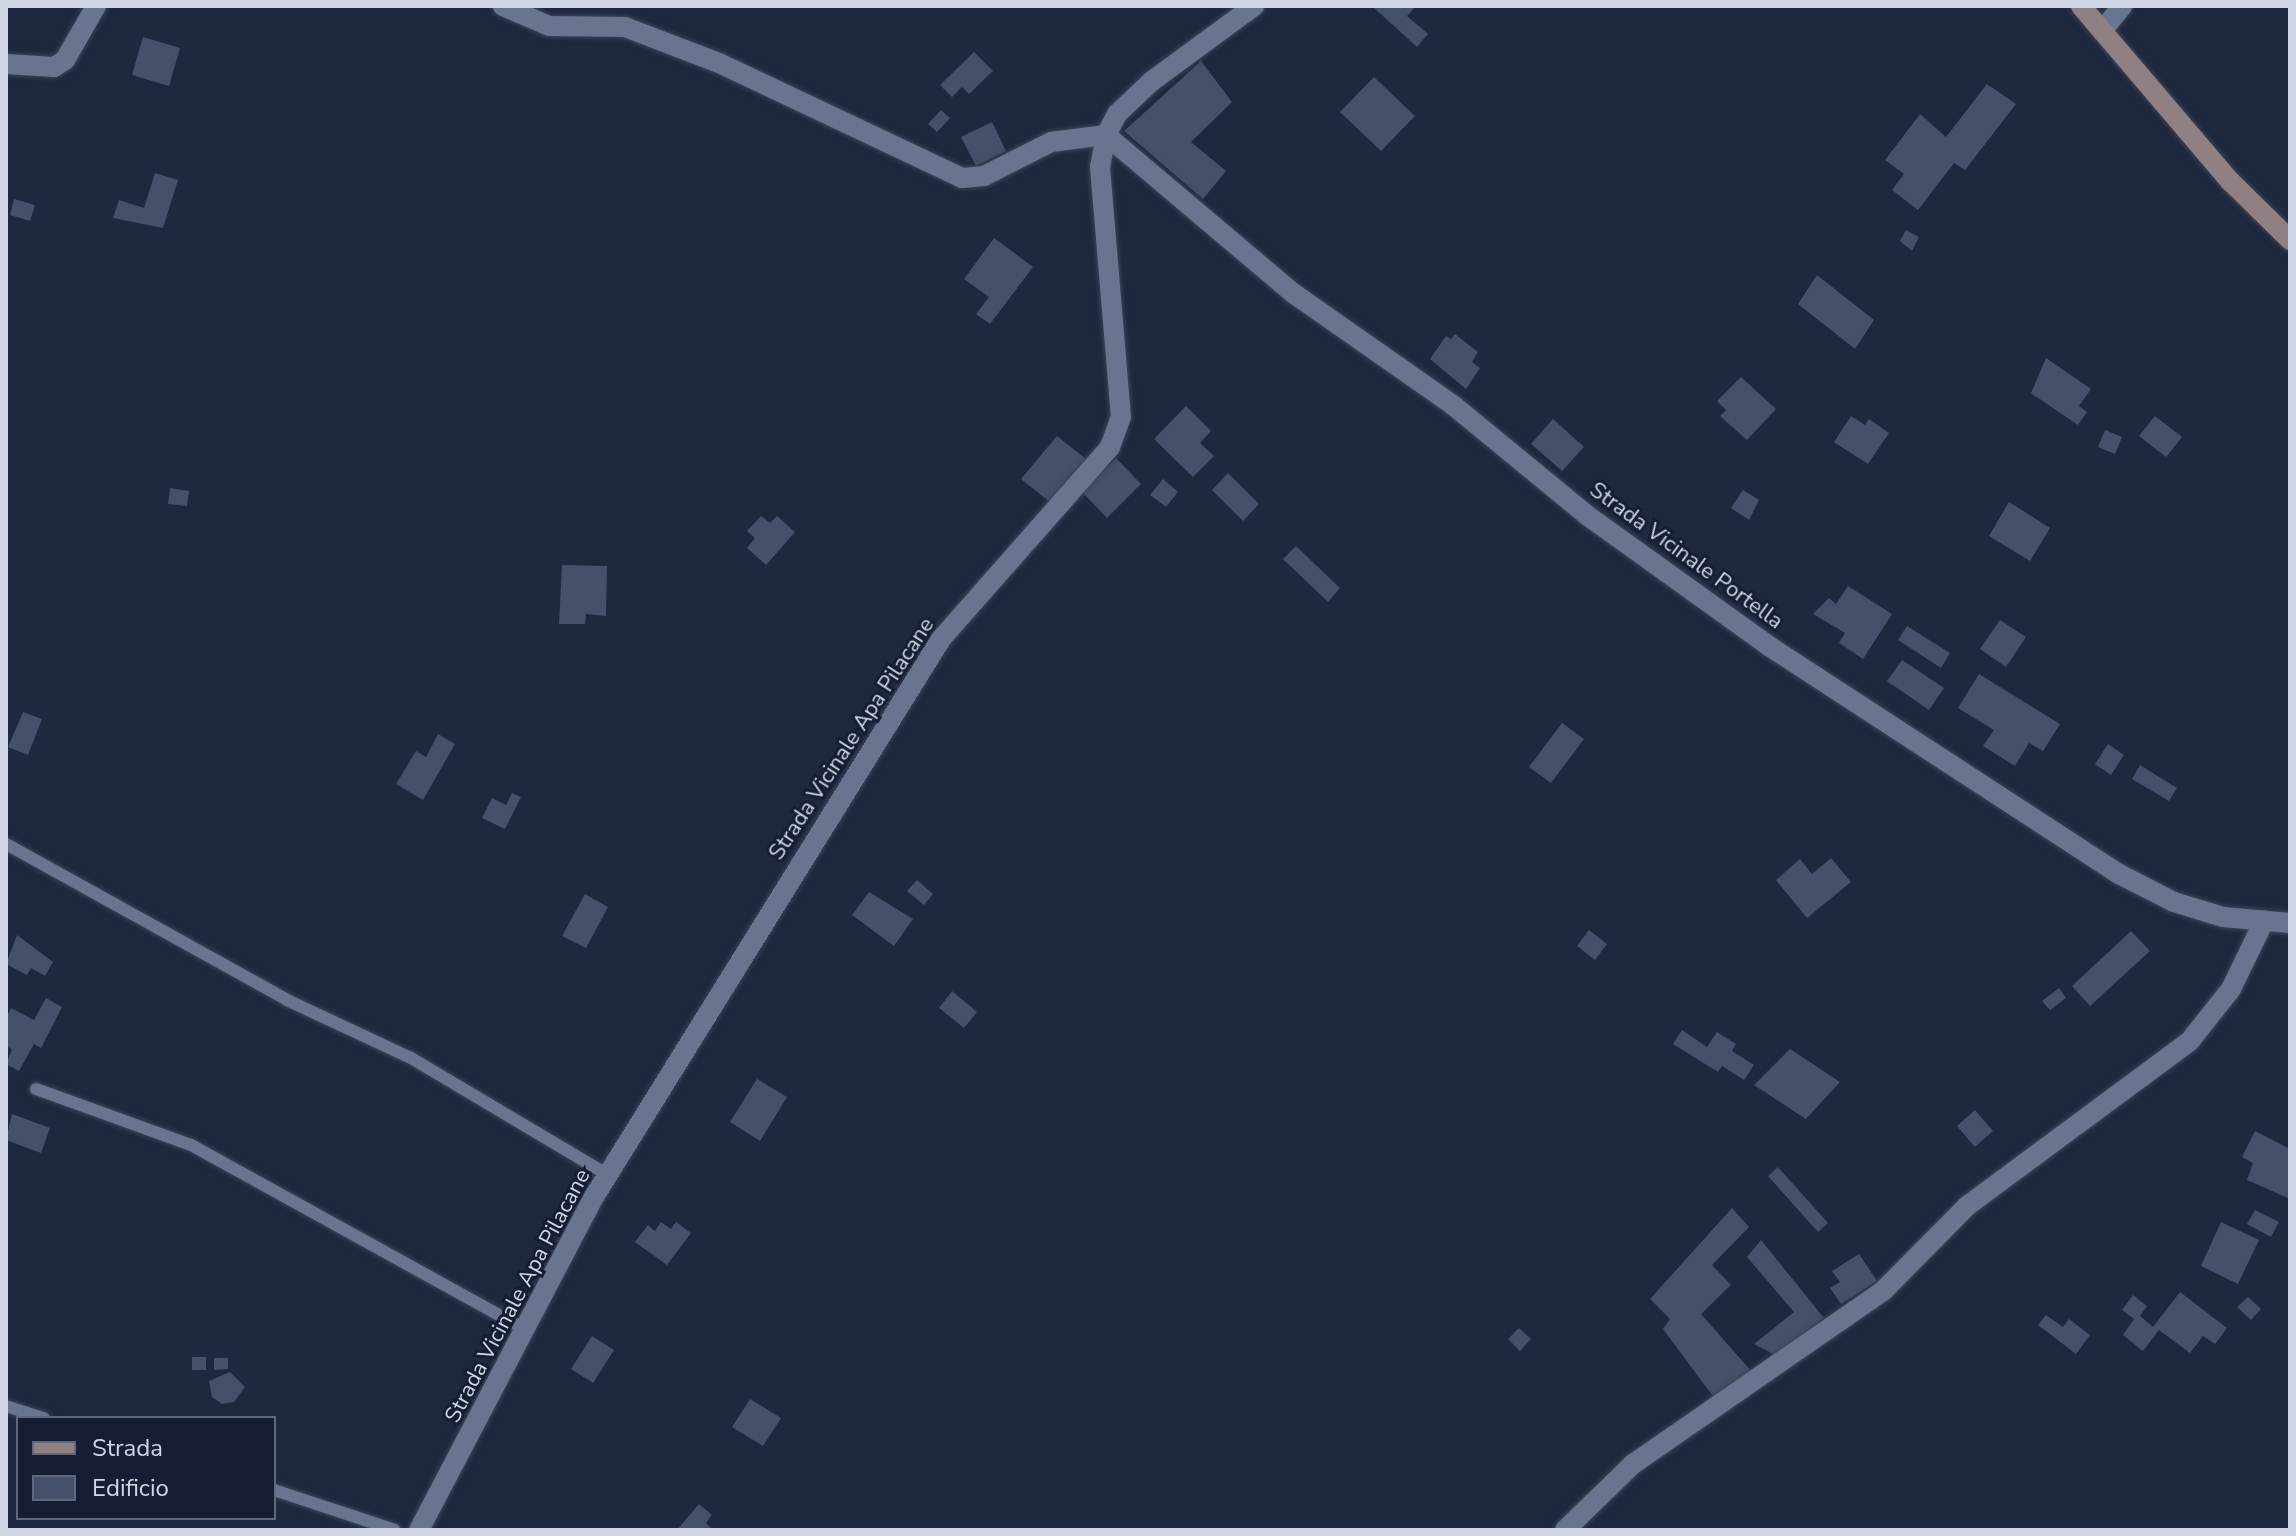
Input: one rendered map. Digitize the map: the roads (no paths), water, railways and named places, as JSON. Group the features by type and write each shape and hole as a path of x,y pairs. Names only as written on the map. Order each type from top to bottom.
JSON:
{"main road":[{"path":"2081,6 2231,182 2277,233 2290,240"}],"street":[{"path":"6,64 54,67 65,60 96,6"},
{"path":"503,6 549,26 625,27 719,63 962,178 984,176 1051,142 1106,135"},
{"name":"Strada Vicinale Apa Pilacane","path":"419,1530 608,1175 941,639 1110,447 1121,417 1100,167 1106,135 1117,114 1152,81 1254,6"},
{"path":"2102,31 2122,6"},
{"name":"Strada Vicinale Portella","path":"1106,135 1293,293 1453,405 1588,516 1769,646 2119,874 2174,902 2223,917 2290,923"},
{"path":"1565,1530 1633,1464 1884,1290 1967,1206 2189,1042 2231,989 2264,921"}],"lane":[{"path":"6,844 287,1000 411,1058 608,1175"},
{"path":"36,1089 191,1145 526,1330"},
{"path":"6,1406 38,1416"},
{"path":"276,1491 395,1530"}]}
